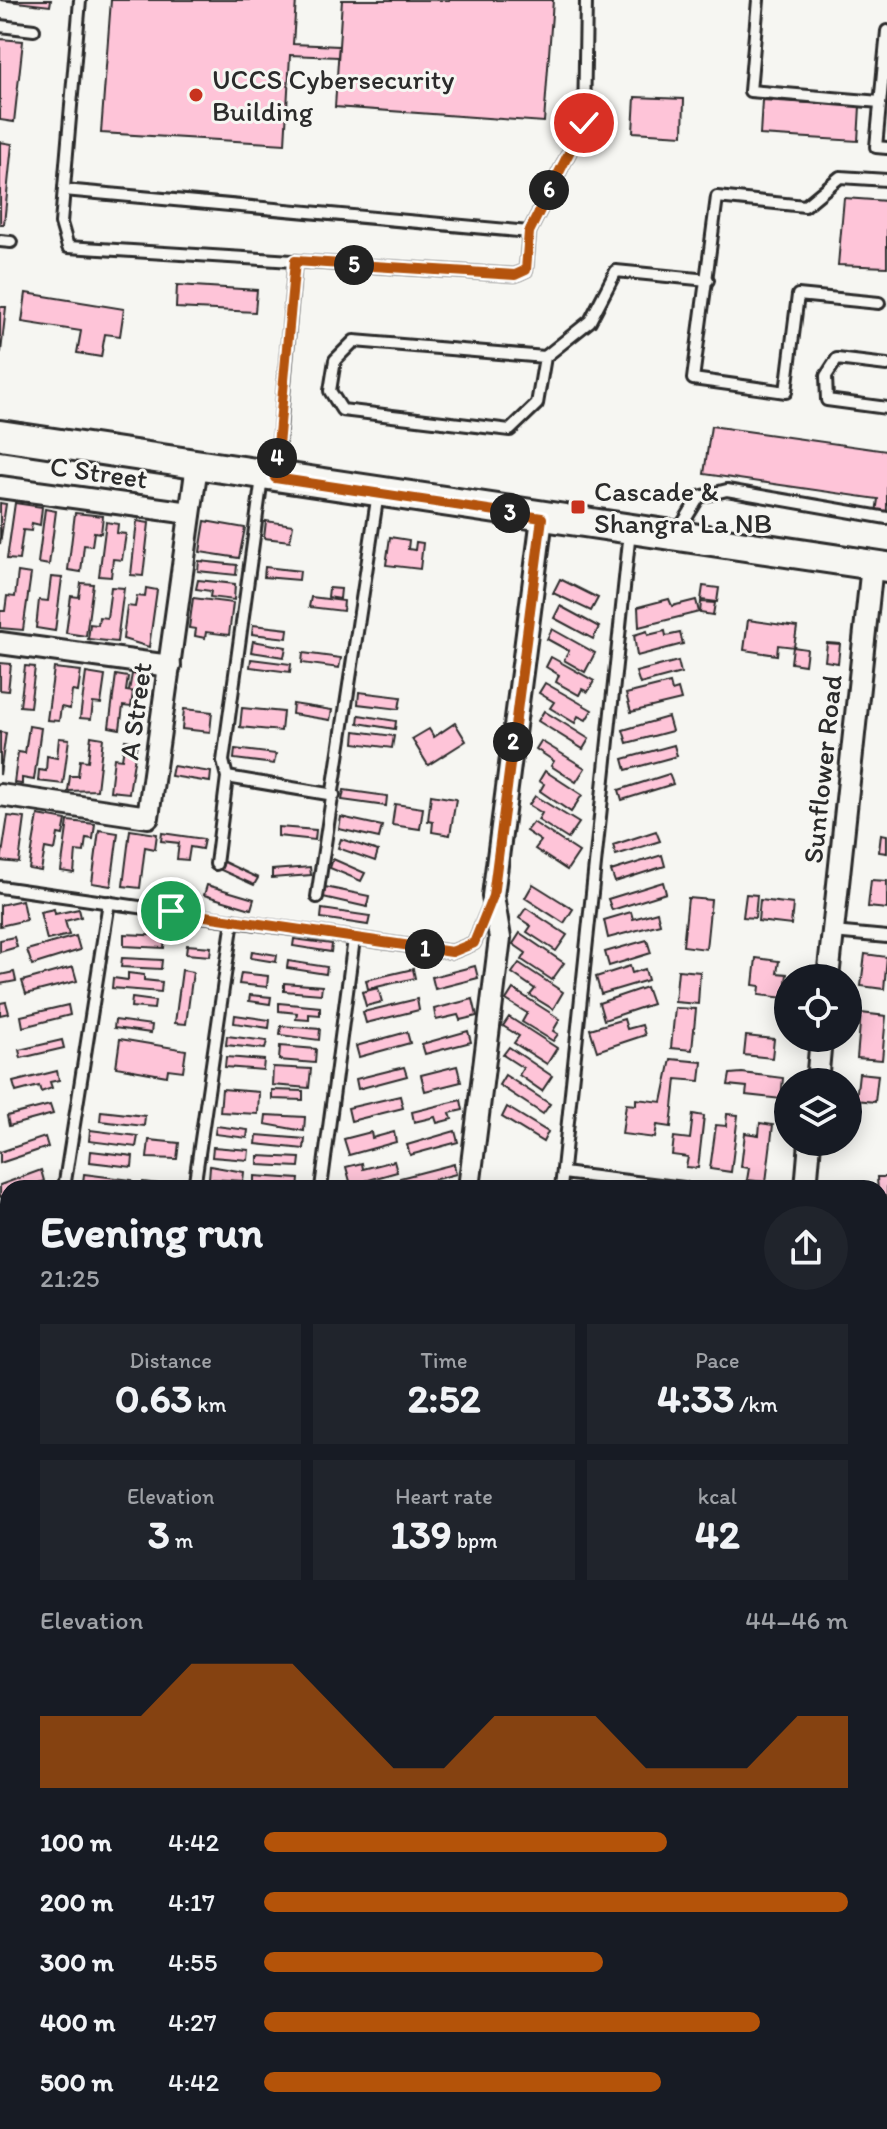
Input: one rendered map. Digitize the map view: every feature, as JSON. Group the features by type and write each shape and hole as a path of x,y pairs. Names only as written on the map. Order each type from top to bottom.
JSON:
{"street":[{"path":"0,435 879,566"},
{"name":"A Street","path":"0,795 148,817 197,465"},
{"name":"C Street","path":"0,487 190,513"},
{"path":"470,1180 500,938 493,896 542,518"},
{"name":"Sunflower Road","path":"830,964 879,566"},
{"path":"0,643 170,666"},
{"path":"807,1180 809,1156"}],"lane":[{"path":"80,0 61,223 68,247 515,275 526,270 529,232 584,123 586,0"},
{"path":"758,0 750,91 880,102"},
{"path":"0,26 34,30"},
{"path":"887,31 876,147 887,148"},
{"path":"879,303 798,295 786,392 693,379 717,197 805,206 840,177 887,180"},
{"path":"64,190 529,232"},
{"path":"216,864 227,777 223,761 269,477 295,261"},
{"path":"545,357 354,341 335,360 330,391 342,410 510,430 537,404 545,357 590,321 616,271 708,280"},
{"path":"887,365 837,359 826,376 827,400 887,408"},
{"path":"675,537 699,497 727,490 887,518"},
{"path":"317,897 378,493"},
{"path":"562,1180 630,531"},
{"path":"227,777 334,795"},
{"path":"0,887 452,952 465,950 474,943 493,896"},
{"path":"65,1180 109,902"},
{"path":"195,1180 233,920"},
{"path":"833,932 887,937"},
{"path":"322,1180 354,939"},
{"path":"563,1173 619,1180"}],"building":[{"path":"0,0 51,0 50,6"},
{"name":"UCCS Cybersecurity Building","path":"111,0 296,0 293,44 339,46 338,57 290,55 285,144 101,133"},
{"name":"UCCS Cybersecurity Building","path":"342,0 553,0 544,122 335,107"},
{"path":"0,39 23,41 14,122 0,120"},
{"path":"635,97 684,99 683,135 633,132"},
{"path":"762,100 860,106 858,141 760,135"},
{"path":"0,142 12,144 4,224 0,224"},
{"path":"844,198 887,201 887,267 838,265"},
{"path":"177,285 257,290 255,312 176,308"},
{"path":"26,293 124,309 120,336 105,334 101,357 77,353 81,331 22,322"},
{"path":"0,307 6,307 1,352 0,352"},
{"path":"711,426 887,451 887,514 876,513 878,499 704,474"},
{"path":"0,503 6,504 0,544"},
{"path":"15,503 42,507 40,525 32,523 31,531 23,530 19,560 7,559"},
{"path":"45,509 56,511 49,565 38,563"},
{"path":"75,513 103,516 101,533 94,532 92,546 84,545 81,572 68,570"},
{"path":"137,521 149,523 143,576 131,575"},
{"path":"205,521 245,528 239,558 200,552"},
{"path":"266,521 293,525 290,541 264,538"},
{"path":"106,522 118,524 117,533 126,534 122,560 113,559 111,577 99,576"},
{"path":"390,537 409,540 408,549 415,550 416,542 423,543 420,569 386,565"},
{"path":"199,561 237,565 236,575 198,571"},
{"path":"265,567 300,571 299,580 264,577"},
{"path":"18,572 31,574 23,630 0,628 0,611 5,611 7,596 15,597"},
{"path":"51,577 62,578 55,631 36,628 39,600 48,601"},
{"path":"560,579 598,598 591,611 553,593"},
{"path":"198,580 235,584 234,600 210,597 211,591 196,589"},
{"path":"81,583 93,584 86,636 66,633 71,596 79,597"},
{"path":"703,586 719,588 717,602 701,600"},
{"path":"111,587 124,588 117,642 88,639 90,624 98,625 99,617 107,618"},
{"path":"146,588 157,590 149,647 123,639 127,606 135,607 137,596 145,597"},
{"path":"329,588 341,589 340,599 328,597"},
{"path":"311,597 344,601 343,611 309,607"},
{"path":"193,598 233,603 229,635 206,632 205,638 195,636 196,629 189,628"},
{"path":"669,599 672,606 696,600 699,612 639,627 638,607"},
{"path":"701,602 715,603 713,615 700,613"},
{"path":"560,606 599,627 593,639 554,618"},
{"path":"748,620 797,627 794,647 778,645 777,655 744,650"},
{"path":"253,625 288,629 287,638 252,634"},
{"path":"552,629 595,653 585,672 564,660 569,651 547,639"},
{"path":"647,631 648,635 665,631 666,636 680,633 683,644 637,656 634,635"},
{"path":"253,641 286,647 284,657 251,652"},
{"path":"827,643 840,644 838,663 825,661"},
{"path":"793,647 807,649 805,665 791,663"},
{"path":"303,653 341,658 339,668 302,663"},
{"path":"551,657 594,681 588,692 582,689 579,695 556,682 559,675 546,667"},
{"path":"251,659 291,664 290,672 250,667"},
{"path":"678,661 681,673 640,684 636,672"},
{"path":"0,663 11,664 8,691 0,690"},
{"path":"25,666 35,667 30,707 20,706"},
{"path":"54,668 81,671 78,692 72,691 70,709 61,707 59,721 47,720"},
{"path":"86,673 105,676 101,704 93,703 91,719 80,718"},
{"path":"132,674 147,676 145,693 129,691"},
{"path":"116,675 128,677 126,691 133,692 131,707 123,706 120,729 109,727"},
{"path":"545,683 592,710 586,720 578,716 575,723 550,708 554,702 539,693"},
{"path":"670,683 672,691 678,689 681,700 631,712 626,694"},
{"path":"359,692 401,697 399,709 358,704"},
{"path":"293,704 332,710 330,720 292,714"},
{"path":"242,708 283,712 281,731 240,727"},
{"path":"184,709 212,712 210,732 182,729"},
{"path":"544,711 589,739 583,749 538,721"},
{"path":"359,715 396,721 395,729 358,723"},
{"path":"668,717 672,731 627,743 623,730"},
{"path":"455,723 466,741 428,765 412,739 429,729 434,737"},
{"path":"29,726 41,728 34,780 22,778 22,784 14,783 18,752 25,753"},
{"path":"355,731 394,736 392,748 354,743"},
{"path":"0,732 6,733 0,775"},
{"path":"91,736 103,738 97,790 68,791 70,776 78,776 80,760 88,761"},
{"path":"59,738 69,739 63,784 38,781 39,770 46,771 47,756 57,758"},
{"path":"125,740 137,742 129,793 110,791 114,758 122,759"},
{"path":"541,741 585,768 576,782 551,766 554,761 536,749"},
{"path":"674,745 677,756 626,770 623,759"},
{"path":"235,749 276,754 274,764 234,759"},
{"path":"173,766 211,772 210,782 171,776"},
{"path":"545,771 582,795 571,812 540,791 544,784 539,781"},
{"path":"669,774 673,784 622,800 619,790"},
{"path":"344,790 387,796 386,806 342,800"},
{"path":"431,795 456,799 450,835 432,832 433,822 428,821"},
{"path":"535,796 579,823 568,839 538,820 542,813 529,805"},
{"path":"395,804 423,808 420,829 392,825"},
{"path":"38,815 66,820 63,835 58,834 55,850 45,848 41,871 29,869"},
{"path":"8,816 25,818 19,863 1,861"},
{"path":"341,817 382,826 379,838 339,829"},
{"path":"68,821 95,824 93,839 86,838 84,852 76,851 74,873 61,871"},
{"path":"533,822 579,852 567,870 535,849 541,841 526,831"},
{"path":"278,827 316,830 315,840 278,836"},
{"path":"99,830 118,833 111,886 92,883"},
{"path":"130,830 157,834 155,849 145,847 140,888 123,886"},
{"path":"656,831 660,841 616,855 613,845"},
{"path":"162,833 204,839 202,849 190,847 188,860 177,859 179,843 161,841"},
{"path":"881,834 887,835 887,853 879,852"},
{"path":"341,839 378,851 375,861 338,848"},
{"path":"662,855 665,866 615,882 611,871"},
{"path":"333,859 365,873 361,881 330,868"},
{"path":"224,862 258,878 254,885 221,870"},
{"path":"310,867 311,875 272,878 272,870"},
{"path":"871,880 887,881 887,909 868,907"},
{"path":"663,882 666,893 612,910 608,899"},
{"path":"533,884 573,909 564,923 525,898"},
{"path":"207,885 254,899 251,909 204,895"},
{"path":"325,887 369,896 367,907 323,897"},
{"path":"746,894 757,895 755,918 743,917"},
{"path":"688,898 711,900 706,949 683,946"},
{"path":"22,900 26,920 0,926 0,905"},
{"path":"760,900 793,904 791,925 758,921"},
{"path":"526,908 567,935 556,951 527,932 531,926 519,918"},
{"path":"54,909 55,914 79,909 81,917 65,921 69,935 47,940 40,912"},
{"path":"322,909 370,916 368,925 321,918"},
{"path":"631,912 633,919 657,912 660,924 608,938 604,920"},
{"path":"520,933 564,963 552,980 522,960 526,953 513,944"},
{"path":"124,934 165,936 164,948 124,946"},
{"path":"76,936 80,950 32,965 27,950"},
{"path":"14,937 17,947 0,952 0,940"},
{"path":"294,939 332,944 331,952 293,946"},
{"path":"647,940 651,953 609,966 605,952"},
{"path":"187,945 211,947 210,956 186,954"},
{"path":"252,951 277,955 276,962 251,958"},
{"path":"865,954 887,957 884,989 862,986"},
{"path":"122,958 162,960 161,969 121,967"},
{"path":"756,958 779,961 774,964 774,997 759,995 760,986 753,985"},
{"path":"288,961 327,967 326,974 287,968"},
{"path":"519,963 563,992 553,1009 530,995 535,989 512,973"},
{"path":"475,966 478,978 435,989 432,977"},
{"path":"630,966 632,973 645,969 648,980 601,994 596,977"},
{"path":"73,967 77,981 26,994 22,981"},
{"path":"413,969 415,978 368,989 366,980"},
{"path":"182,970 193,972 186,1024 175,1023"},
{"path":"678,970 700,972 698,1004 675,1002"},
{"path":"14,972 16,981 0,984 0,975"},
{"path":"128,973 144,975 144,980 162,982 161,992 112,988 113,978 128,980"},
{"path":"241,973 268,976 267,987 239,984"},
{"path":"284,983 322,986 321,994 284,991"},
{"path":"646,987 652,1004 604,1020 599,1003"},
{"path":"378,988 382,1002 366,1006 362,992"},
{"path":"513,989 560,1019 553,1031 558,1034 553,1041 522,1022 527,1013 506,1000"},
{"path":"250,995 271,997 270,1004 249,1001"},
{"path":"132,998 155,1001 154,1009 131,1007"},
{"path":"417,999 419,1010 366,1023 363,1012"},
{"path":"473,999 477,1016 460,1020 458,1015 436,1020 434,1009"},
{"path":"6,1002 9,1013 0,1015 0,1003"},
{"path":"279,1003 320,1007 320,1015 309,1014 309,1020 296,1019 297,1013 279,1011"},
{"path":"68,1005 70,1015 23,1027 21,1016"},
{"path":"675,1008 696,1009 692,1050 671,1048"},
{"path":"862,1013 886,1016 882,1060 857,1058 858,1052 862,1052"},
{"path":"235,1015 270,1020 269,1028 234,1023"},
{"path":"509,1017 557,1048 547,1064 514,1043 519,1036 503,1026"},
{"path":"624,1019 627,1029 642,1025 645,1035 597,1051 590,1029"},
{"path":"115,1020 152,1025 151,1033 114,1028"},
{"path":"281,1026 320,1029 319,1040 280,1035"},
{"path":"468,1031 471,1042 425,1054 422,1044"},
{"path":"407,1032 410,1043 359,1057 356,1046"},
{"path":"227,1036 267,1041 265,1049 226,1045"},
{"path":"746,1036 774,1039 772,1058 744,1055"},
{"path":"120,1039 186,1050 183,1071 168,1069 167,1076 116,1067"},
{"path":"62,1040 64,1048 21,1058 19,1050"},
{"path":"280,1046 316,1049 315,1063 279,1060"},
{"path":"509,1047 552,1076 542,1091 519,1075 523,1068 503,1055"},
{"path":"226,1057 264,1060 263,1070 225,1067"},
{"path":"671,1059 702,1062 700,1081 676,1079 671,1127 657,1125 655,1138 622,1134 626,1104 636,1105 636,1099 662,1102"},
{"path":"457,1066 461,1082 425,1091 421,1075"},
{"path":"273,1067 311,1069 309,1088 272,1085"},
{"path":"404,1067 407,1076 358,1089 356,1079"},
{"path":"57,1071 59,1080 50,1082 52,1088 41,1092 39,1086 16,1092 13,1082"},
{"path":"862,1073 878,1075 875,1102 862,1101"},
{"path":"730,1074 774,1077 774,1098 746,1095 747,1087 728,1085"},
{"path":"505,1075 550,1104 543,1114 499,1085"},
{"path":"222,1089 259,1092 258,1114 220,1112"},
{"path":"272,1090 303,1091 303,1100 272,1099"},
{"path":"400,1096 403,1108 351,1121 348,1108"},
{"path":"461,1100 463,1110 450,1113 452,1119 437,1123 435,1117 414,1122 412,1112"},
{"path":"50,1105 53,1114 9,1126 7,1116"},
{"path":"507,1107 548,1132 543,1142 502,1117"},
{"path":"101,1111 145,1116 144,1126 100,1121"},
{"path":"693,1114 704,1116 698,1168 686,1167 688,1157 672,1155 674,1137 690,1139"},
{"path":"727,1114 738,1115 731,1172 710,1169 716,1125 726,1126"},
{"path":"266,1115 305,1117 304,1131 265,1124"},
{"path":"760,1123 773,1125 766,1180 747,1180 749,1168 741,1167 745,1133 759,1135"},
{"path":"216,1126 248,1130 247,1138 215,1134"},
{"path":"90,1130 138,1136 136,1147 89,1141"},
{"path":"455,1131 458,1142 410,1155 407,1145"},
{"path":"371,1132 372,1138 394,1132 396,1142 349,1155 344,1139"},
{"path":"257,1135 305,1139 304,1149 256,1144"},
{"path":"45,1137 48,1147 0,1163 0,1152"},
{"path":"149,1140 179,1143 177,1159 147,1158"},
{"path":"213,1147 249,1150 248,1160 212,1157"},
{"path":"91,1151 133,1156 132,1167 90,1162"},
{"path":"258,1156 300,1158 299,1167 258,1165"},
{"path":"394,1161 397,1172 369,1180 350,1180 346,1167 362,1163 363,1169"},
{"path":"454,1164 456,1174 433,1180 400,1178"},
{"path":"210,1166 244,1172 243,1180 209,1179"},
{"path":"41,1170 44,1180 14,1180"},
{"path":"84,1174 132,1180 83,1180"},
{"path":"254,1176 299,1179 299,1180 254,1180"}],"place":[{"name":"UCCS Cybersecurity Building","path":"196,95"},
{"name":"Cascade & Shangra La NB","path":"578,507"}],"route":[{"path":"171,911 452,952 465,950 474,943 493,896 542,518 275,478 295,261 478,274 515,275 526,270 529,232 584,123"}]}
